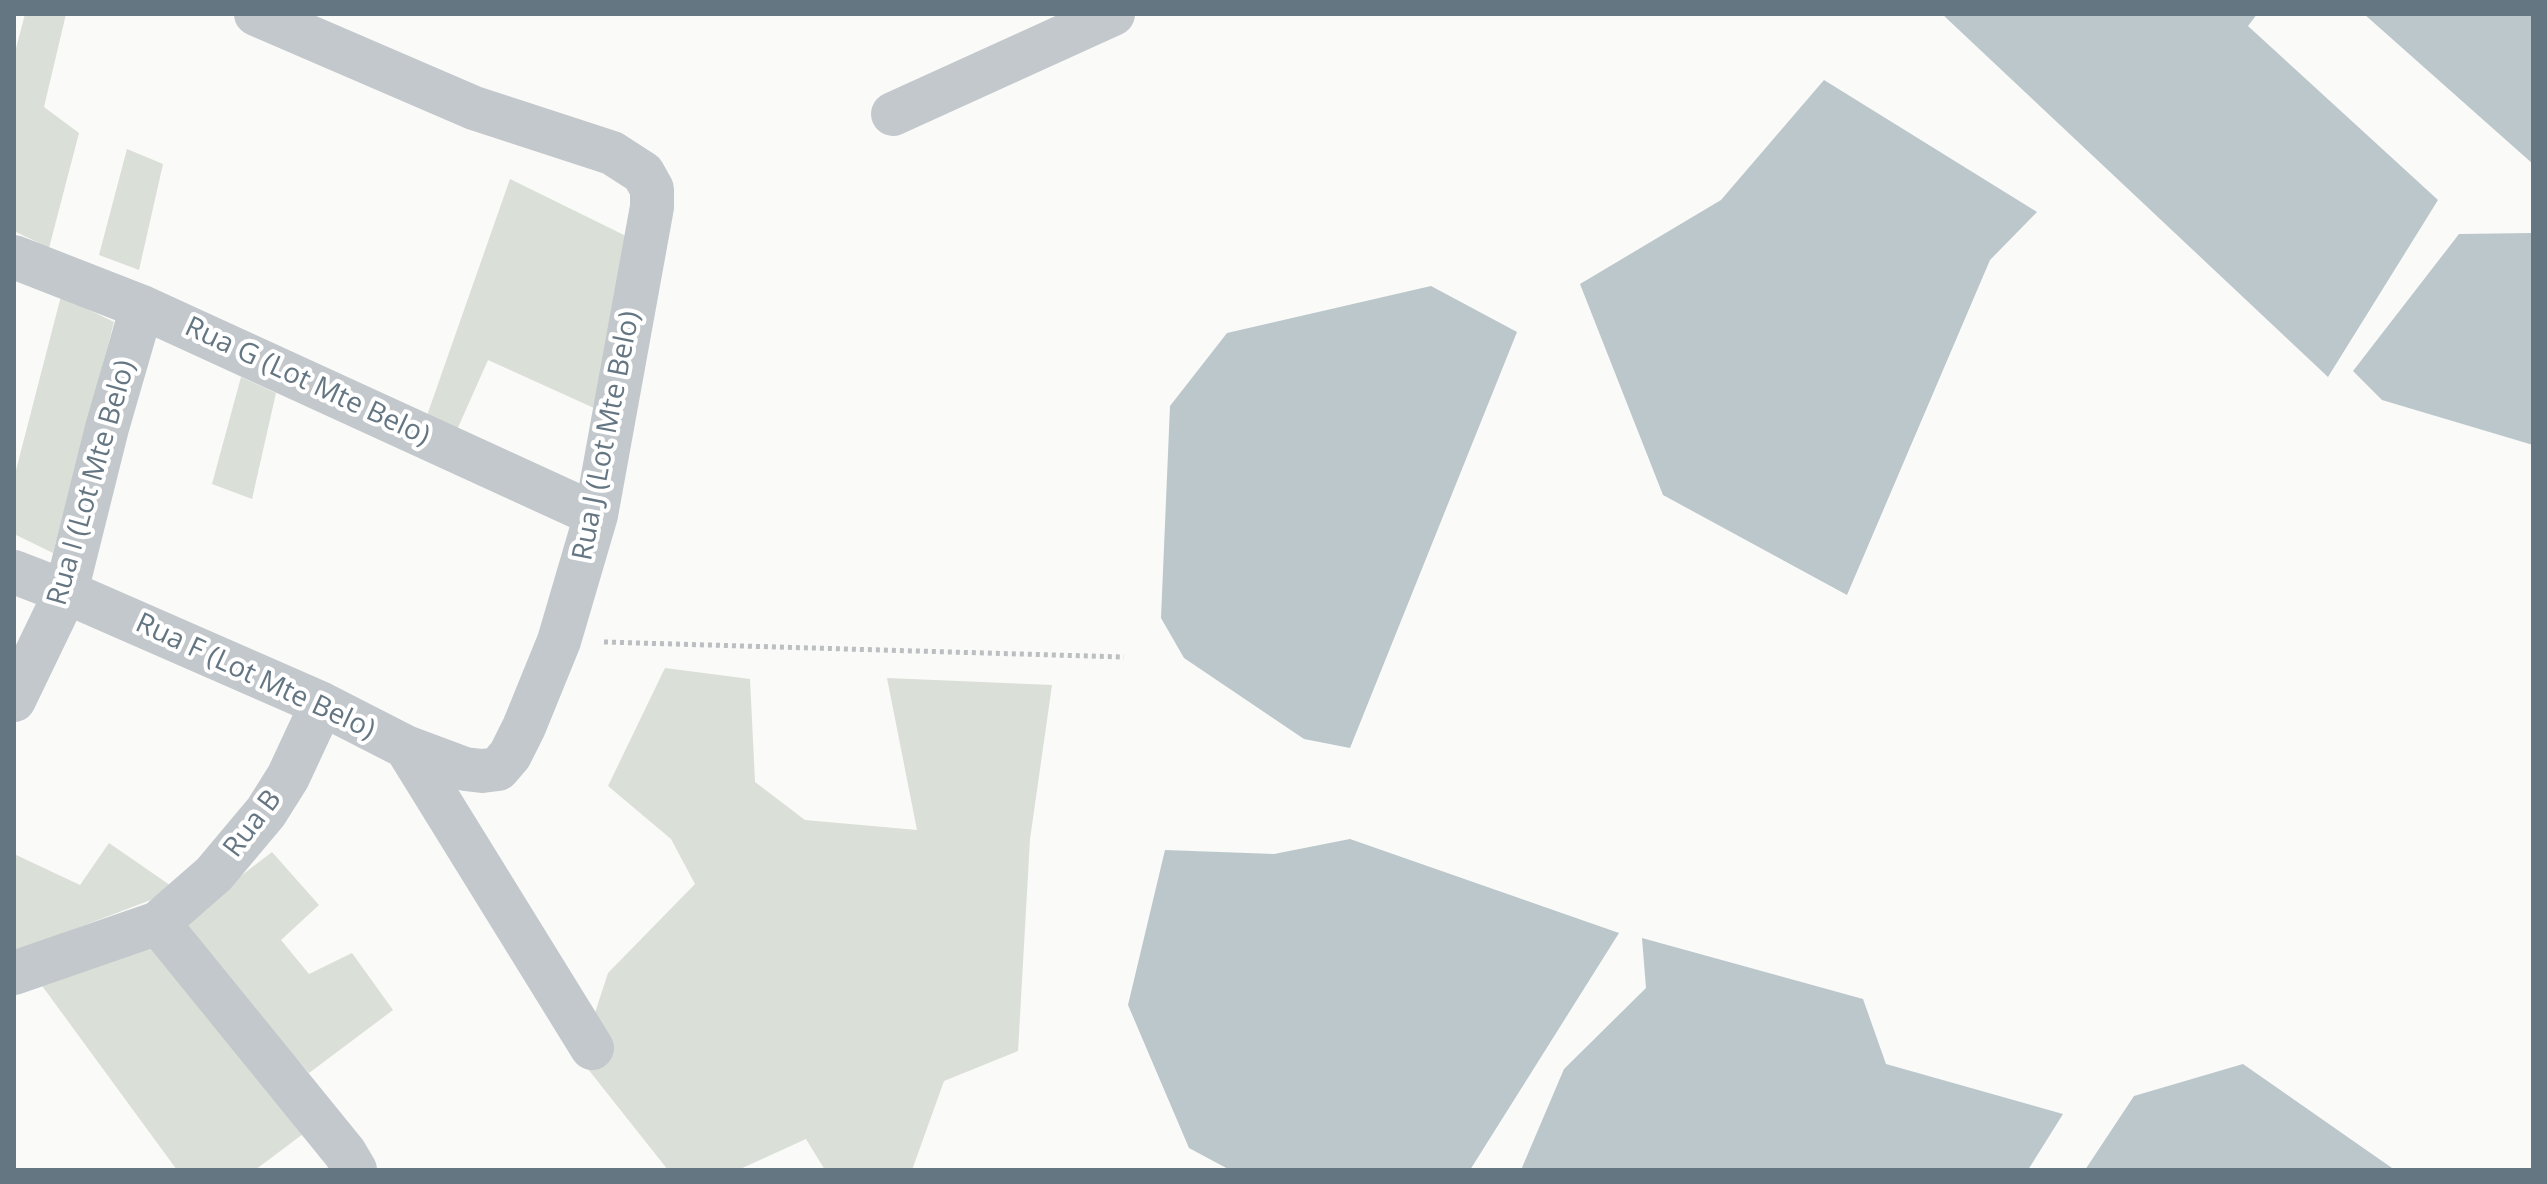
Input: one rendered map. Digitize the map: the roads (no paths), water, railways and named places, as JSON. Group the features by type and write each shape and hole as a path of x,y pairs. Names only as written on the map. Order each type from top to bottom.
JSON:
{"street":[{"name":"Rua J (Lot Mte Belo)","path":"256,14 474,108 612,153 643,173 652,189 652,207 596,515 559,641 517,741 498,769"},
{"path":"893,114 1113,14"},
{"name":"Rua G (Lot Mte Belo)","path":"14,257 142,307 596,515"},
{"name":"Rua I (Lot Mte Belo)","path":"14,700 66,592 107,428 142,307"},
{"name":"Rua F (Lot Mte Belo)","path":"14,572 322,704 406,747 465,769 498,769"},
{"name":"Rua B","path":"158,923 214,874 266,812 288,777 322,704"},
{"path":"406,747 592,1048"},
{"path":"14,973 158,923 345,1153 355,1170"}]}
